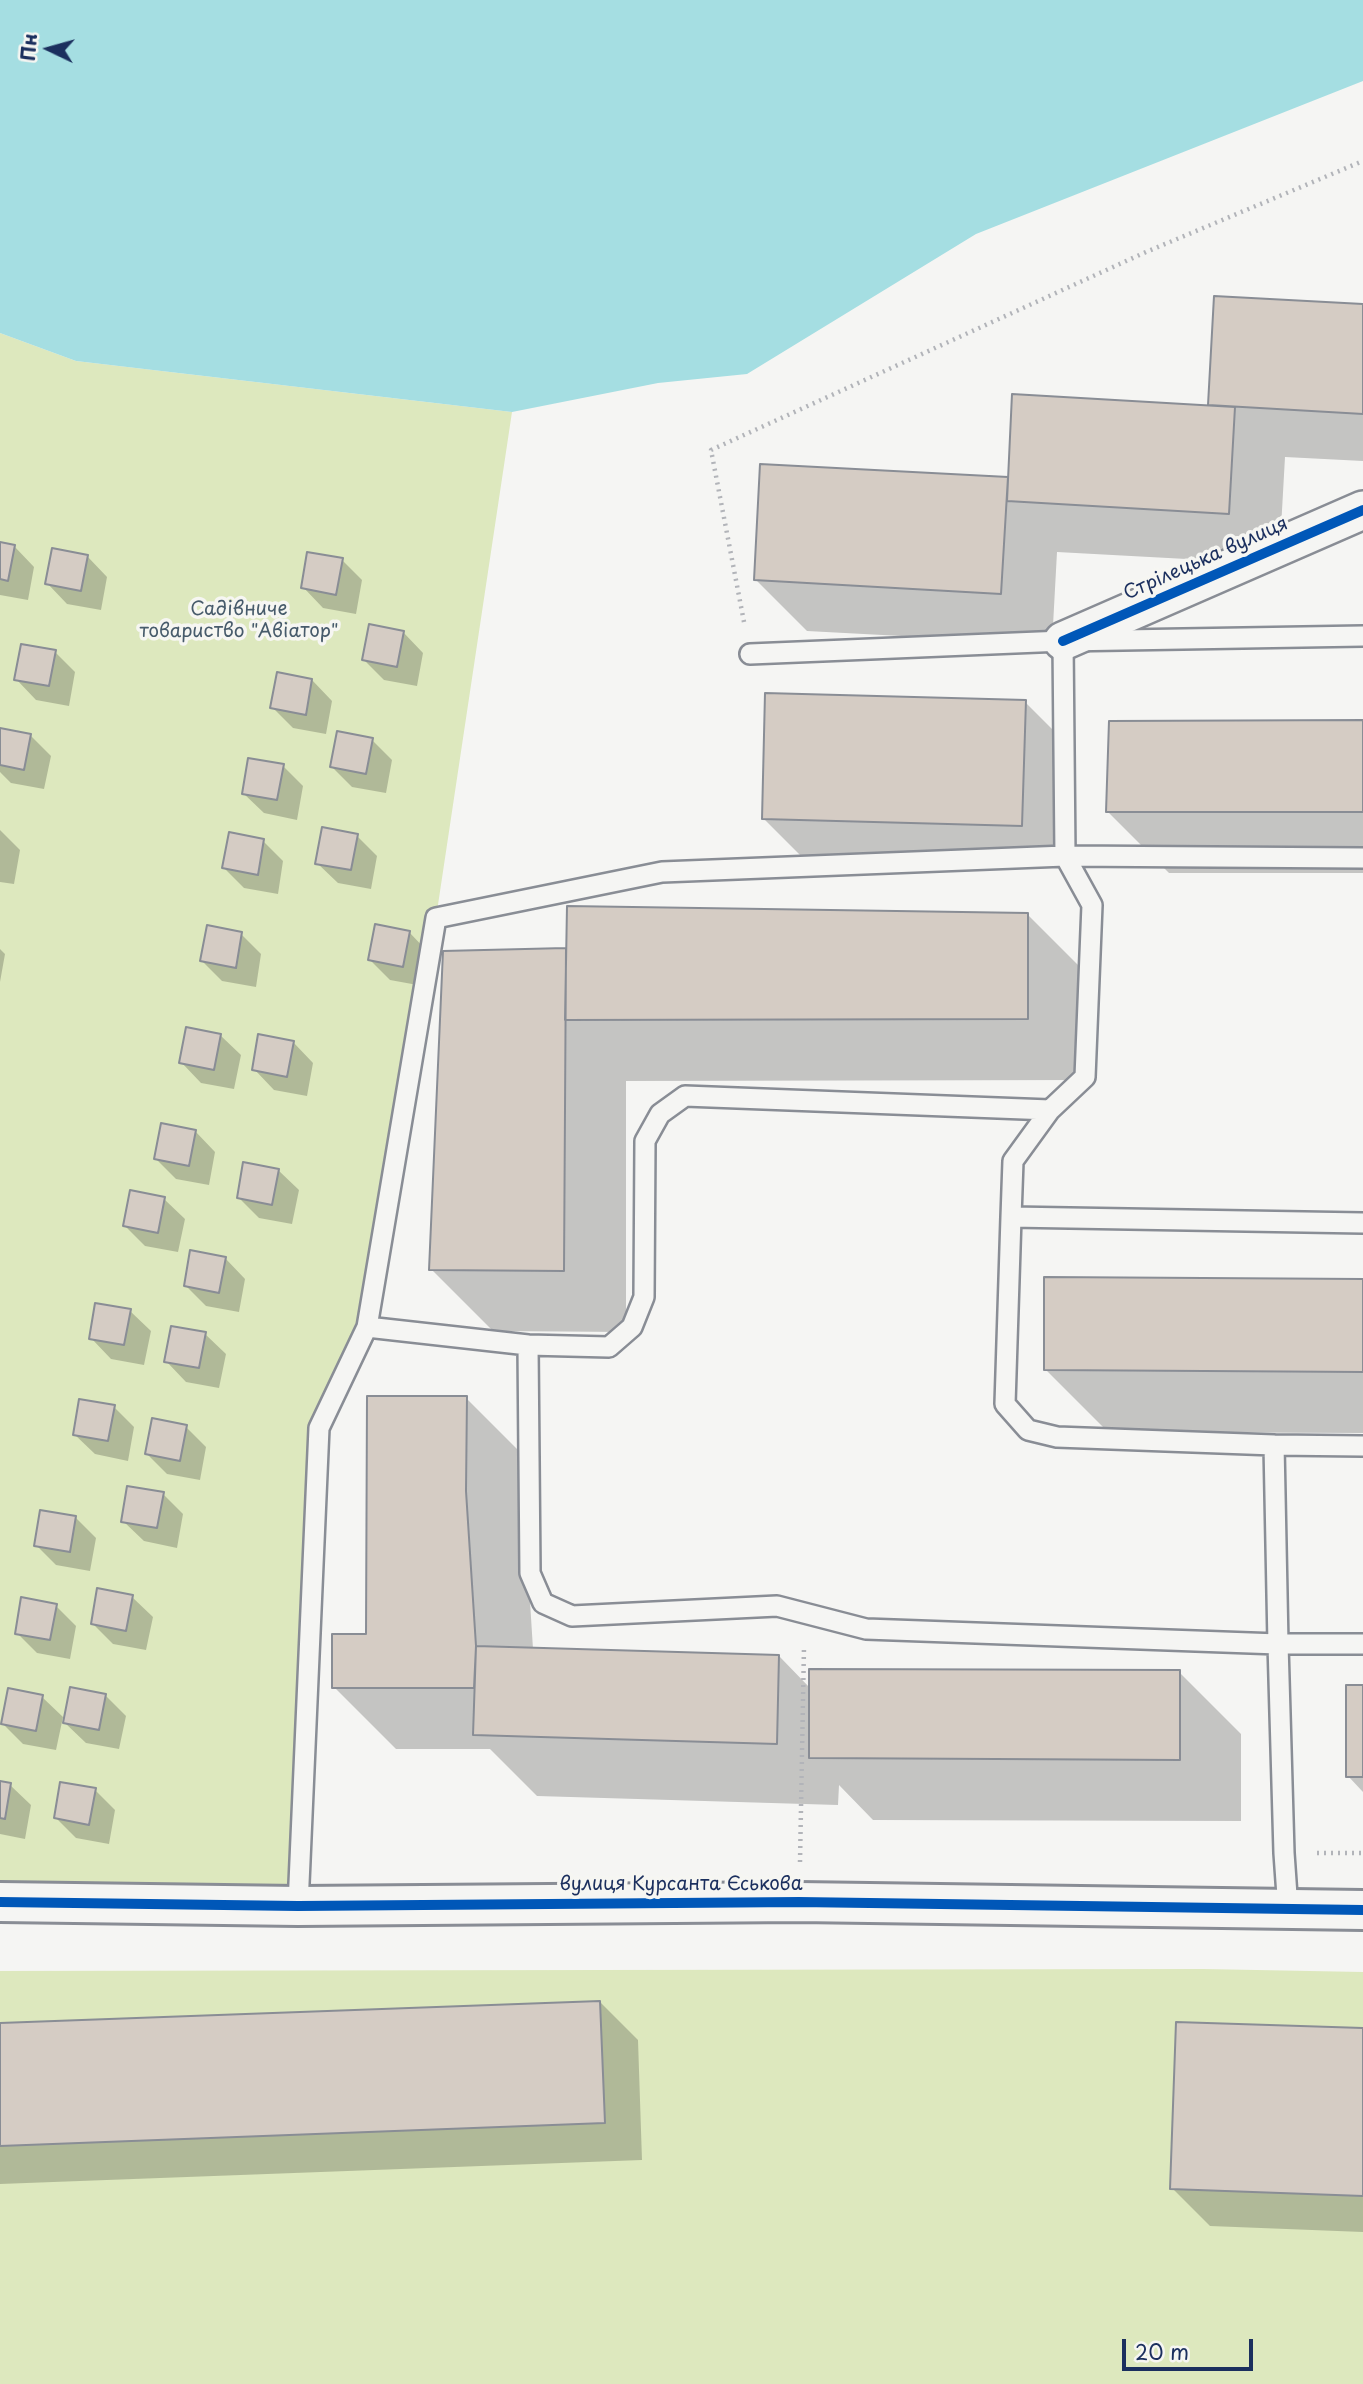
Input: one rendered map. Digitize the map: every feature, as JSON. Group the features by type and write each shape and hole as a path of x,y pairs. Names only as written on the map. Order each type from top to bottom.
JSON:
{"street":[{"name":"Стрілецька вулиця","path":"1063,641 1363,510"},
{"name":"вулиця Курсанта Єськова","path":"0,1902 298,1906 799,1902 1363,1910"}],"lane":[{"path":"750,654 1063,641 1363,636"},
{"path":"1063,641 1065,856 1092,905 1084,1077 1050,1110 1013,1161 1005,1404 1028,1430 1057,1437 1363,1446"},
{"path":"298,1906 319,1428 366,1327 436,918 662,872 1065,856 1363,858"},
{"path":"366,1327 528,1345 609,1348 632,1327 644,1297 645,1141 660,1114 685,1096 1050,1110"},
{"path":"1012,1217 1363,1223"},
{"path":"528,1345 530,1573 543,1602 572,1616 777,1606 866,1629 1279,1644 1363,1644"},
{"path":"1274,1445 1284,1853 1288,1910"}],"path":[{"path":"750,654 711,450 1146,253 1363,161"},
{"path":"799,1902 804,1614"},
{"path":"1284,1853 1363,1853"}],"green space":[{"name":"Садівниче товариство \"Авіатор\"","path":"0,333 76,361 512,412 436,918 367,1327 319,1428 298,1906 0,1902"},
{"path":"1203,1969 1363,1972 1363,2384 0,2384 0,1971"}],"water":[{"path":"0,0 1363,0 1363,81 976,234 747,374 658,383 512,412 76,361 0,333"}],"building":[{"path":"1214,296 1363,304 1363,414 1208,405"},
{"path":"1012,394 1235,407 1229,514 1007,501"},
{"path":"760,464 1008,477 1001,594 754,580"},
{"path":"0,542 15,545 8,581 0,579"},
{"path":"52,548 88,555 81,591 45,584"},
{"path":"307,552 343,558 336,595 301,588"},
{"path":"369,624 404,631 397,667 362,660"},
{"path":"21,644 56,650 49,686 14,680"},
{"path":"277,672 312,679 306,715 270,708"},
{"path":"765,693 1026,700 1022,826 762,819"},
{"path":"1363,720 1363,812 1106,812 1109,721"},
{"path":"0,728 31,734 24,770 0,765"},
{"path":"337,731 373,738 366,774 330,767"},
{"path":"248,758 284,764 277,800 242,794"},
{"path":"322,827 358,834 351,870 315,864"},
{"path":"229,832 264,839 258,875 222,868"},
{"path":"567,906 1028,913 1028,1019 565,1020"},
{"path":"375,924 410,931 403,967 368,960"},
{"path":"207,925 242,932 236,968 200,961"},
{"path":"566,948 564,1271 429,1270 443,951"},
{"path":"186,1027 221,1034 214,1070 179,1063"},
{"path":"258,1034 294,1041 287,1077 252,1070"},
{"path":"161,1123 196,1130 189,1166 154,1159"},
{"path":"243,1162 279,1169 272,1205 237,1198"},
{"path":"130,1190 165,1197 158,1233 123,1226"},
{"path":"190,1250 226,1257 219,1293 184,1286"},
{"path":"1044,1277 1363,1279 1363,1372 1044,1370"},
{"path":"95,1303 131,1309 124,1345 89,1339"},
{"path":"171,1326 206,1332 199,1368 164,1362"},
{"path":"367,1396 467,1396 466,1491 476,1646 474,1688 332,1688 332,1634 366,1634"},
{"path":"79,1399 115,1405 108,1441 73,1435"},
{"path":"152,1418 187,1425 180,1461 145,1454"},
{"path":"127,1486 164,1492 157,1528 121,1522"},
{"path":"40,1510 76,1516 70,1552 34,1546"},
{"path":"97,1588 133,1595 126,1631 91,1624"},
{"path":"21,1597 57,1604 50,1640 15,1634"},
{"path":"476,1646 779,1655 777,1744 473,1735"},
{"path":"809,1669 1180,1670 1180,1760 809,1758"},
{"path":"1346,1685 1363,1685 1363,1777 1346,1777"},
{"path":"70,1687 106,1694 99,1730 63,1723"},
{"path":"8,1688 43,1695 36,1731 1,1724"},
{"path":"0,1781 11,1783 5,1819 0,1818"},
{"path":"60,1782 96,1788 89,1825 54,1818"},
{"path":"600,2001 605,2123 0,2146 0,2023"},
{"path":"1176,2022 1363,2028 1363,2196 1170,2189"}],"cycle path":[{"path":"1063,641 1363,510"},
{"path":"0,1902 298,1906 799,1902 1363,1910"}]}
